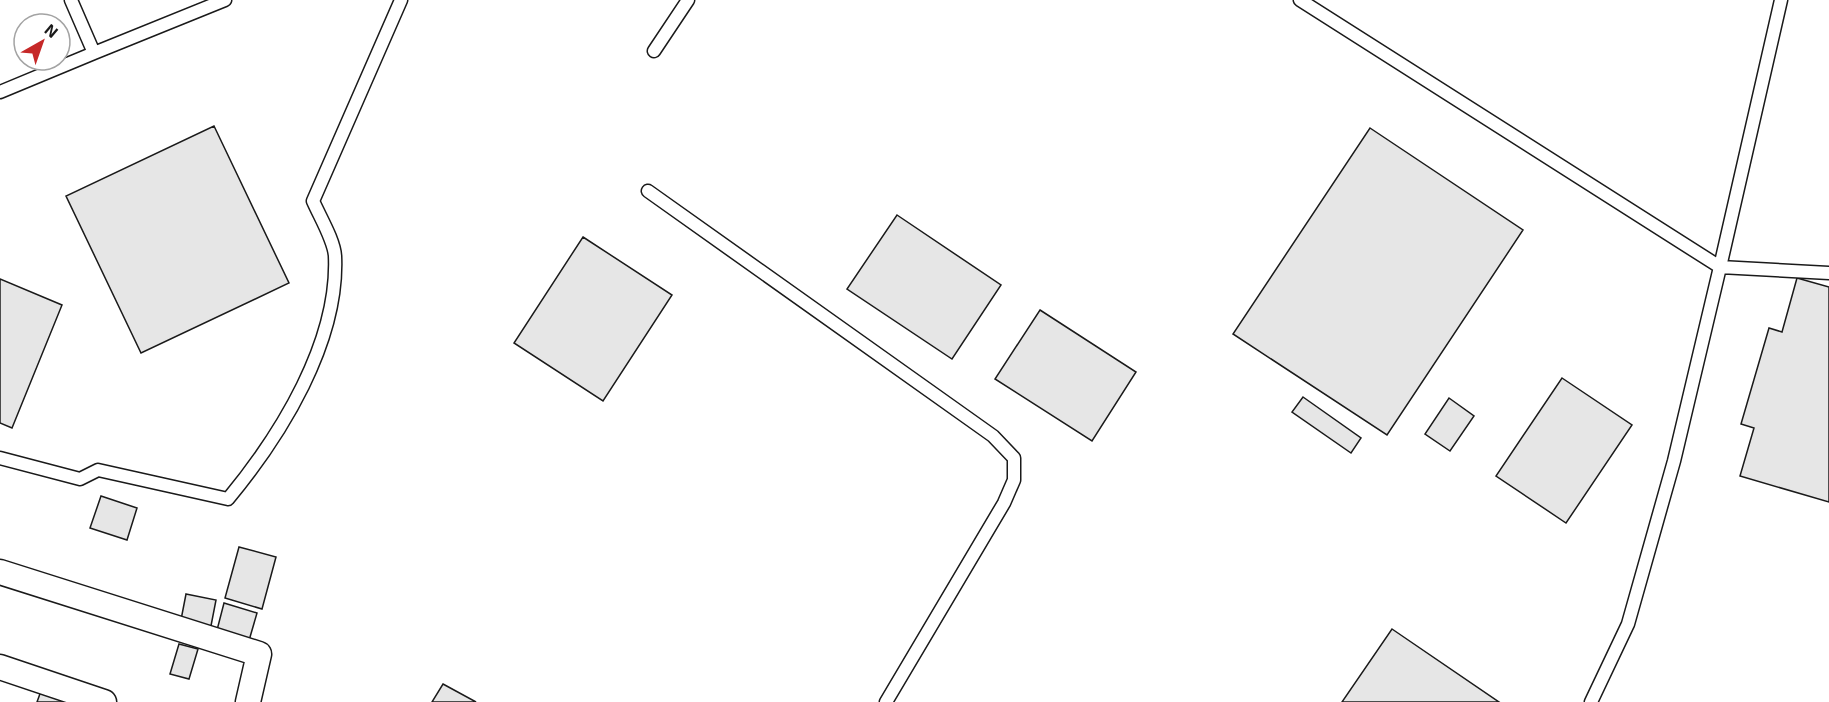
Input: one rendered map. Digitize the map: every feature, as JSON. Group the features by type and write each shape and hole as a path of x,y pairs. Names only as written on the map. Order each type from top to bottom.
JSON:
{"street":[{"path":"0,572 259,654 248,702"},
{"path":"0,667 104,702"}],"lane":[{"path":"70,0 94,53"},
{"path":"0,92 225,0"},
{"path":"0,458 80,478 98,470 228,499 249,475 298,394 330,318 335,254 313,201 401,0"},
{"path":"654,51 688,0"},
{"path":"1300,0 1720,267 1829,273"},
{"path":"1591,702 1628,624 1674,461 1781,0"},
{"path":"648,191 993,436 1014,458 1014,480 1004,503 886,702"}],"building":[{"path":"214,126 289,283 141,353 66,196"},
{"path":"1370,128 1523,230 1387,435 1233,334"},
{"path":"897,215 1001,285 952,359 847,289"},
{"path":"583,237 672,295 603,401 514,343"},
{"path":"1797,278 1829,287 1829,502 1740,476 1754,428 1741,424 1769,328 1782,332"},
{"path":"0,279 62,305 12,428 0,423"},
{"path":"1040,310 1136,372 1092,441 995,379"},
{"path":"1562,378 1632,425 1566,523 1496,476"},
{"path":"1303,397 1361,438 1351,453 1292,412"},
{"path":"1449,398 1474,416 1450,451 1425,434"},
{"path":"101,496 137,508 127,540 90,528"},
{"path":"239,547 276,557 262,609 225,598"},
{"path":"186,594 216,600 210,631 180,625"},
{"path":"224,603 257,613 248,644 216,634"},
{"path":"1392,629 1499,702 1342,702"},
{"path":"179,644 198,649 189,679 170,674"},
{"path":"443,684 476,702 432,702"},
{"path":"41,691 65,700 64,702 37,702"}]}
